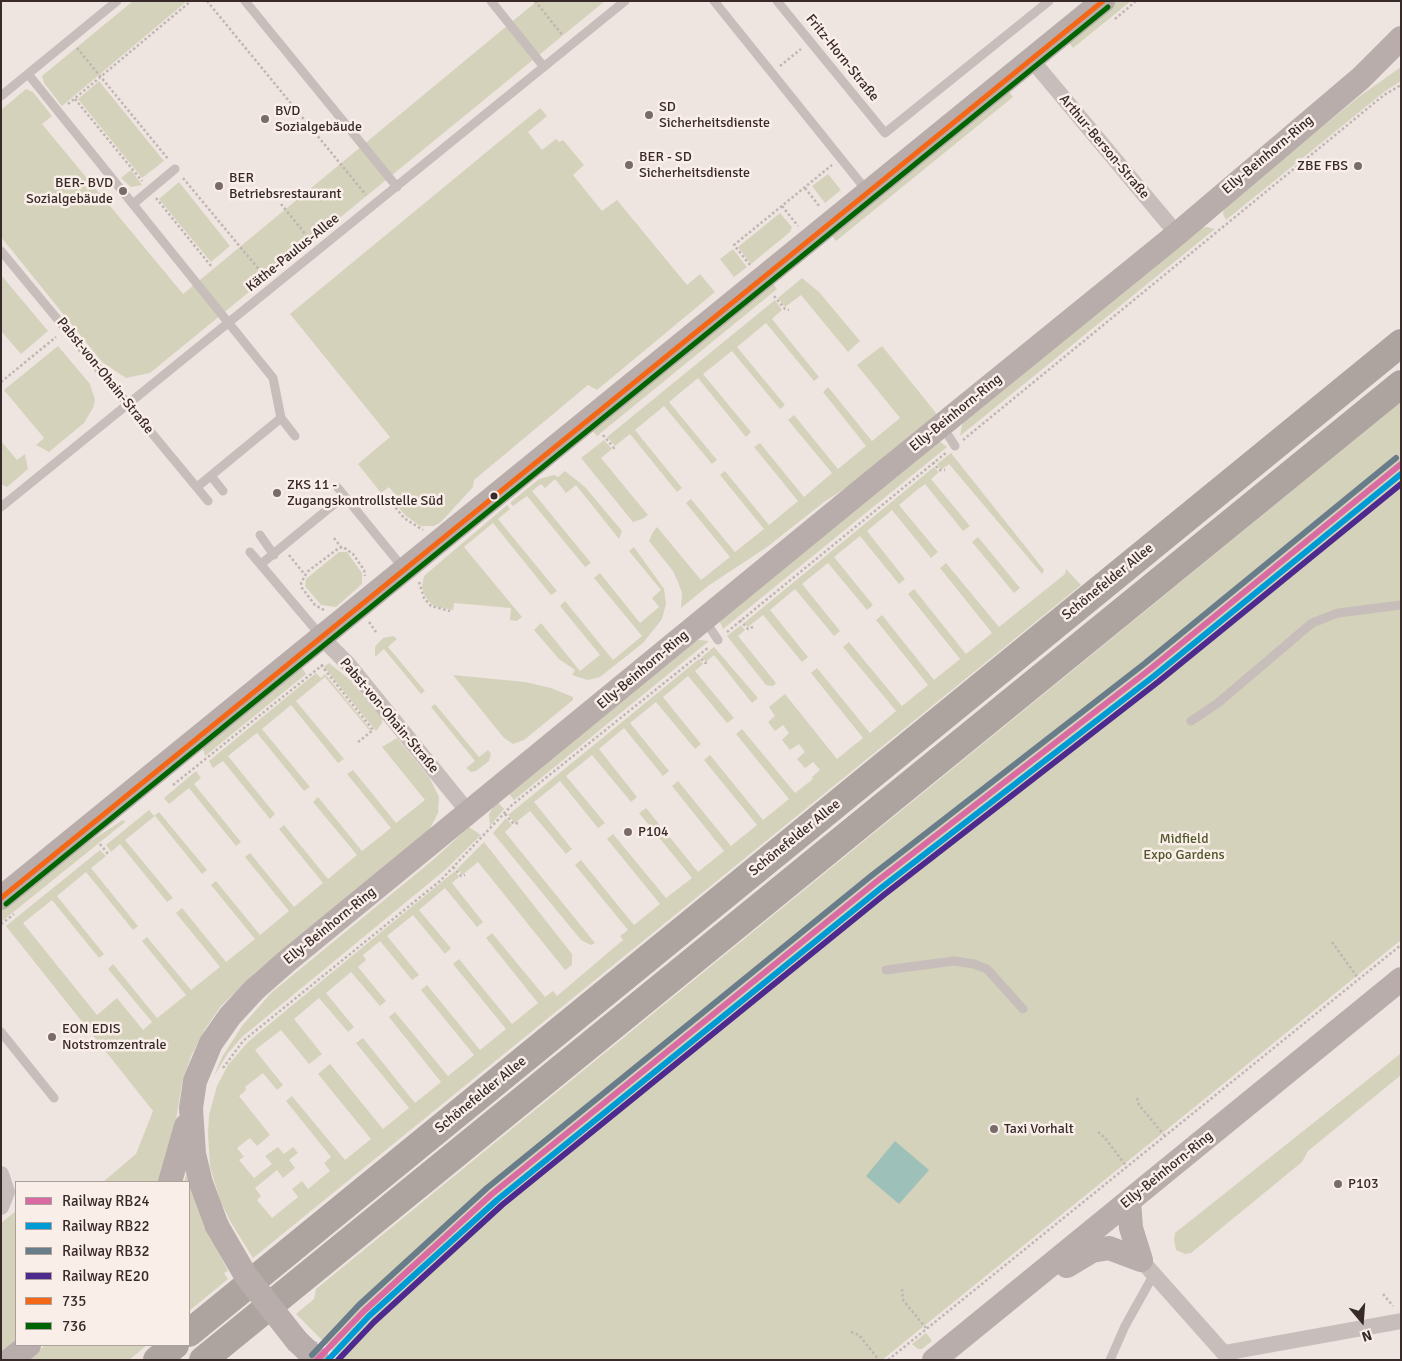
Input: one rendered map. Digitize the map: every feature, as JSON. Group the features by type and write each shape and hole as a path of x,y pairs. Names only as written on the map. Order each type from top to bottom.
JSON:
{"highway":[{"name":"Schönefelder Allee","path":"190,1333 1401,343"},
{"path":"203,1360 1401,384"},
{"path":"157,1360 174,1346"}],"street":[{"path":"1,898 321,637 412,572 868,191 1103,1"},
{"name":"Elly-Beinhorn-Ring","path":"317,1360 283,1325 246,1276 218,1226 201,1184 194,1154 191,1108 195,1082 211,1043 230,1016 254,990 704,619 1177,234 1361,78 1401,38"},
{"name":"Elly-Beinhorn-Ring","path":"1361,78 1401,59"},
{"name":"Arthur-Berson-Straße","path":"1031,60 1177,234"},
{"name":"Pabst-von-Ohain-Straße","path":"321,637 348,664 469,813"},
{"name":"Elly-Beinhorn-Ring","path":"934,1360 1401,980"},
{"path":"170,1181 191,1108"},
{"path":"1,1174 7,1192 1,1207"},
{"path":"1129,1201 1131,1228 1148,1267 1227,1356 1399,1316"},
{"path":"1034,1279 1049,1278 1092,1251 1109,1248 1148,1267"},
{"path":"10,1360 28,1346"}],"lane":[{"path":"1,96 117,1"},
{"path":"245,1 396,186"},
{"path":"491,1 544,67"},
{"name":"Käthe-Paulus-Allee","path":"1,507 625,1"},
{"path":"714,1 868,191"},
{"name":"Fritz-Horn-Straße","path":"777,1 885,133 1049,1"},
{"path":"28,74 273,378 281,418 295,436"},
{"path":"133,204 175,169"},
{"name":"Pabst-von-Ohain-Straße","path":"1,251 67,328 127,405 208,501"},
{"path":"197,487 281,418"},
{"path":"942,426 955,446"},
{"path":"211,476 223,491"},
{"path":"338,488 412,572"},
{"path":"261,564 344,496"},
{"path":"260,535 274,555"},
{"name":"Pabst-von-Ohain-Straße","path":"250,552 321,637"},
{"path":"1191,721 1218,703 1312,623 1338,613 1401,605"},
{"path":"704,619 718,640"},
{"path":"886,970 954,961 974,964 986,969 1023,1009"},
{"path":"1,1032 54,1098"},
{"path":"1110,1360 1148,1267"}],"path":[{"path":"59,111 191,1"},
{"path":"207,1 374,205"},
{"path":"535,1 571,45"},
{"path":"772,72 810,41"},
{"path":"221,1070 243,1041 440,881 504,814 1376,101 1401,85"},
{"path":"751,266 734,245 833,164"},
{"path":"804,188 821,208"},
{"path":"281,204 318,250"},
{"path":"782,206 798,227"},
{"path":"774,296 785,309 789,310"},
{"path":"1,382 67,328"},
{"path":"602,435 614,448 616,446"},
{"path":"933,462 939,470 945,470"},
{"path":"386,496 404,518 424,530"},
{"path":"334,538 341,548 353,554 364,570 366,579"},
{"path":"283,547 305,575"},
{"path":"328,611 320,609 315,605 300,583 305,575 341,548"},
{"path":"412,572 427,602 439,610 450,611"},
{"path":"366,618 376,632"},
{"path":"740,620 748,629 753,627"},
{"path":"698,655 704,663 709,662"},
{"path":"321,665 373,730 357,743"},
{"path":"504,814 514,824 518,823"},
{"path":"100,844 108,854"},
{"path":"454,867 461,876 465,875"},
{"path":"1332,942 1358,978"},
{"path":"888,1360 1401,945"},
{"path":"1137,1098 1139,1105 1164,1136"},
{"path":"1098,1132 1105,1138 1126,1166"},
{"path":"902,1289 902,1300 926,1328"},
{"path":"1383,1294 1399,1316"},
{"path":"851,1332 859,1335 879,1360"}],"green space":[{"path":"133,1 187,1 62,106 44,83 42,76"},
{"path":"537,1 605,1 150,373 126,378 102,362 1,237 1,110 26,89 33,92 52,116 42,124 183,294"},
{"path":"1114,1 1131,1 1073,48 1068,41"},
{"path":"1401,67 1401,81 1384,92 1226,220 1223,214 1224,207 1360,96"},
{"path":"99,81 164,161 142,178 78,99"},
{"path":"1007,89 1013,97 836,241 831,234"},
{"path":"540,108 547,116 528,132 542,150 556,139 559,142 563,140 584,165 573,175 602,211 617,200 687,285 700,274 715,292 597,390 588,385 474,480 473,487 441,522 434,526 420,526 405,515 394,502 398,498 389,487 381,493 358,464 390,437 290,314"},
{"path":"131,170 142,185 131,187 121,178"},
{"path":"828,174 841,190 825,203 812,186"},
{"path":"179,182 230,246 211,262 159,199"},
{"path":"780,213 792,227 790,232 751,264 738,247"},
{"path":"1199,228 1215,229 960,436 962,425 968,416"},
{"path":"733,249 747,267 734,277 720,259"},
{"path":"1,275 48,331 21,354 1,331"},
{"path":"802,278 819,292 860,341 848,352 801,295 785,307 778,298"},
{"path":"771,281 777,289 597,436 590,428"},
{"path":"775,300 782,310 772,319 819,377 814,381 766,323 737,347 785,405 780,409 732,351 703,374 751,432 746,437 698,378 669,402 717,460 712,464 664,406 635,430 682,488 677,492 630,434 615,446 607,437"},
{"path":"58,346 90,384 95,400 93,408 84,423 49,452 36,445 44,438 4,390"},
{"path":"882,346 940,418 861,483 844,489 824,502 767,547 708,586 681,608 682,593 673,571 649,541 653,532 657,527 701,580 730,557 686,503 691,499 735,552 764,529 720,475 725,471 769,525 798,501 754,447 760,443 804,497 832,473 788,420 794,415 838,469 866,446 823,392 828,387 872,441 900,418 857,365"},
{"name":"Midfield Expo Gardens","path":"1401,402 1401,940 882,1360 342,1360 296,1314 314,1299 316,1289"},
{"path":"604,440 612,449 601,458 648,515 642,519 633,522 581,458"},
{"path":"1,441 17,460 25,454 28,469 7,487 1,484"},
{"path":"939,441 947,447 723,629 720,622 722,616"},
{"path":"951,453 1044,570 1042,574 949,464 941,470 937,464"},
{"path":"934,467 939,472 931,479 970,526 963,531 925,484 917,490 899,505 938,552 931,558 892,510 867,531 905,579 899,584 860,536 834,557 873,605 867,610 828,563 802,584 840,631 834,636 795,589 770,610 808,657 802,662 763,615 748,627 744,623"},
{"path":"565,471 585,487 622,531 619,539 576,485 566,493 555,479 545,488 541,484 532,491 591,563 585,567 527,496 513,506 510,503 539,479 554,475 558,477"},
{"path":"507,505 510,509 498,519 557,591 551,595 493,523 464,547 522,617 517,621 510,620 511,608 454,603 453,610 431,604 425,596 422,587 424,576"},
{"path":"978,537 1020,588 1014,593 972,542"},
{"path":"634,547 664,589 666,604 662,619 643,643 600,677 588,680 572,675 575,670 559,659 534,630 541,623 580,671 600,655 560,606 565,601 613,660 642,636 594,578 600,573 640,623 659,607 652,598 661,590 629,551"},
{"path":"339,552 347,552 362,573 362,584 336,607 321,605 305,586 306,579"},
{"path":"946,563 999,627 1065,574 1066,569 1081,585 253,1258 230,1221 220,1200 210,1167 208,1134 209,1115 217,1086 228,1065 249,1041 455,871 459,877 452,883 483,922 477,927 445,888 419,910 451,948 445,954 413,915 387,936 419,975 412,980 380,941 363,955 366,960 358,967 386,1001 380,1006 351,972 326,993 354,1027 348,1032 319,998 294,1019 322,1054 309,1064 281,1030 255,1050 283,1085 277,1090 263,1073 245,1087 246,1090 239,1096 270,1135 257,1146 250,1138 237,1148 244,1157 239,1160 254,1178 272,1164 265,1156 278,1147 284,1154 293,1147 298,1153 289,1160 295,1168 283,1178 277,1170 255,1188 261,1196 257,1200 272,1218 298,1197 292,1189 302,1181 308,1189 330,1171 324,1163 331,1157 286,1101 292,1096 345,1160 371,1139 318,1074 330,1064 383,1129 409,1108 356,1043 363,1038 415,1103 441,1082 389,1017 395,1012 448,1076 474,1055 421,990 427,985 480,1050 506,1029 453,964 459,959 512,1024 538,1003 486,938 492,933 545,997 553,991 557,996 623,940 620,936 628,930 575,865 581,860 634,925 660,904 607,839 613,834 666,898 692,878 639,813 646,808 698,872 724,851 672,786 678,781 731,846 757,825 704,760 710,755 763,820 789,799 736,734 742,729 795,793 813,779 812,777 820,770 813,762 805,768 797,759 805,752 799,744 790,750 782,740 789,733 783,725 775,731 768,722 775,716 769,707 785,694 837,759 863,738 811,673 817,668 870,733 896,711 843,647 849,642 902,706 928,685 876,620 882,615 934,680 960,659 908,594 914,589 966,654 992,633 940,568"},
{"path":"741,625 745,630 738,636 776,683 773,686 766,685 727,636"},
{"path":"393,636 397,639 388,647 425,691 421,694 384,649 375,657 375,647 378,643 383,638"},
{"path":"699,640 709,641 514,800 507,791 687,644"},
{"path":"714,647 758,698 752,703 714,655 706,662 702,657"},
{"path":"699,659 703,664 695,671 734,718 727,723 688,676 663,697 701,744 695,749 656,702 630,723 669,771 663,776 624,728 599,749 637,797 631,802 592,755 566,776 605,823 598,828 560,781 534,802 572,849 566,854 530,811 515,823 508,815 518,807"},
{"path":"329,663 349,679 382,718 382,723 376,731 324,667"},
{"path":"300,665 306,674 205,756 202,746"},
{"path":"316,673 321,678 325,674 370,731 325,677 296,701 344,759 338,763 291,705 262,729 310,787 304,791 257,733 228,756 275,814 270,819 223,761 213,768 209,761"},
{"path":"453,675 525,682 551,688 573,697 573,700 524,740 513,744 504,738"},
{"path":"435,704 479,757 488,750 491,754 489,761 476,771 471,772 466,768 475,761 431,707"},
{"path":"397,738 429,777 439,797 438,813 425,838 256,972 221,1006 205,1029 191,1056 182,1083 173,1139 162,1181 104,1181 136,1154 153,1111 6,926 100,850 106,856 91,868 138,926 133,930 86,872 57,896 104,954 99,958 52,900 23,923 97,1015 117,998 143,1030 152,1022 108,969 113,964 157,1018 186,995 142,941 147,937 191,990 220,967 176,913 182,908 226,962 255,939 211,885 216,881 260,935 289,911 245,857 250,853 294,907 323,883 279,829 284,825 328,879 357,855 313,802 318,797 362,851 391,828 347,774 353,770 396,823 425,800 382,747"},
{"path":"196,771 201,778 194,784 241,842 236,846 189,788 169,804 164,798"},
{"path":"497,801 504,809 490,826 489,814"},
{"path":"149,810 154,816 159,812 207,870 202,874 155,816 125,840 173,898 167,902 120,844 111,852 106,845"},
{"path":"506,818 512,825 505,832 595,943 591,945 581,940 493,833"},
{"path":"123,820 125,822 1,922 1,909 57,863"},
{"path":"469,827 481,835 445,870 242,1037 228,1053 214,1076 222,1057 242,1026 271,993 433,860"},
{"path":"484,842 572,954 572,965 565,970 478,862 462,875 457,869"},
{"path":"1400,1054 1401,1075 1308,1151 1302,1162 1191,1253 1185,1254 1176,1250 1175,1233"},
{"path":"187,1170 207,1230 228,1271 224,1273 228,1279 190,1310 190,1181 184,1181"},
{"path":"15,1212 15,1343 1,1354 1,1223"},
{"path":"926,1333 932,1341 922,1349 918,1349 912,1344"},
{"path":"44,1346 146,1346 129,1360 27,1360"}],"water":[{"path":"895,1141 929,1170 899,1204 866,1176"}],"rail line":[{"name":"RB32","path":"312,1355 359,1305 487,1188 871,876 1144,664 1396,458"},
{"name":"RB24","path":"317,1360 364,1311 492,1194 876,882 1149,670 1401,464"},
{"name":"RB22","path":"328,1360 369,1316 497,1200 881,888 1154,676 1401,474"},
{"name":"RE20","path":"338,1360 374,1322 502,1205 885,894 1158,682 1401,484"}],"transit line":[{"name":"735","path":"1,898 1103,1"},
{"name":"736","path":"6,904 1108,7"}],"place":[{"name":"SD Sicherheitsdienste","path":"649,115"},
{"name":"BVD Sozialgebäude","path":"265,119"},
{"name":"BER - SD Sicherheitsdienste","path":"629,165"},
{"name":"ZBE FBS","path":"1358,166"},
{"name":"BER Betriebsrestaurant","path":"219,186"},
{"name":"BER- BVD Sozialgebäude","path":"123,191"},
{"name":"ZKS 11 - Zugangskontrollstelle Süd","path":"277,493"},
{"name":"P104","path":"628,832"},
{"name":"EON EDIS Notstromzentrale","path":"52,1037"},
{"name":"Taxi Vorhalt","path":"994,1129"},
{"name":"P103","path":"1338,1184"}]}
